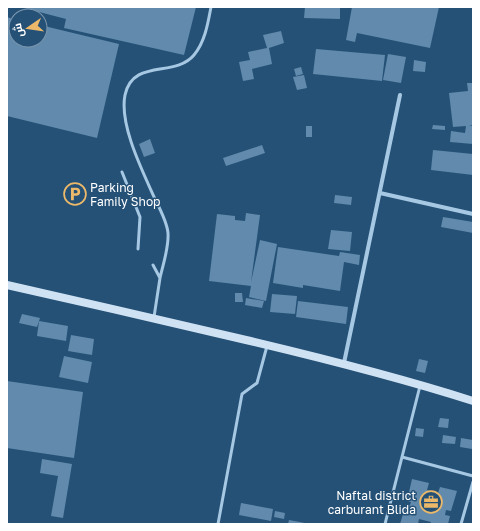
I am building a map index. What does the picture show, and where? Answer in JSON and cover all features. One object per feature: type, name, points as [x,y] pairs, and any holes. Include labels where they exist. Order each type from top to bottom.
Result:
[{"type":"street","points":[[344,363],[400,95]]},
{"type":"street","points":[[380,193],[473,214]]},
{"type":"street","points":[[7,284],[344,363],[473,401]]},
{"type":"lane","points":[[154,318],[160,278],[166,253],[168,233],[159,206],[132,144],[126,121],[125,97],[128,84],[136,76],[149,71],[175,66],[193,56],[198,49],[206,31],[211,7]]},
{"type":"lane","points":[[122,172],[140,217],[138,249]]},
{"type":"lane","points":[[153,265],[160,278]]},
{"type":"lane","points":[[218,524],[242,394],[257,383],[267,345]]},
{"type":"lane","points":[[385,524],[421,385]]},
{"type":"lane","points":[[402,457],[473,476]]},
{"type":"lane","points":[[461,524],[473,482]]},
{"type":"building","points":[[20,7],[196,7],[184,55],[64,28],[66,19],[48,14],[48,8]]},
{"type":"building","points":[[305,7],[340,7],[340,19],[304,18]]},
{"type":"building","points":[[352,7],[439,7],[430,48],[357,33],[355,42],[346,40]]},
{"type":"building","points":[[7,17],[8,48],[48,48],[48,27],[119,44],[97,138],[7,116]]},
{"type":"building","points":[[281,31],[284,43],[269,48],[272,64],[252,69],[254,79],[243,81],[239,62],[250,60],[248,52],[267,48],[263,35]]},
{"type":"building","points":[[316,49],[385,55],[382,81],[313,74]]},
{"type":"building","points":[[388,54],[406,57],[401,83],[383,80]]},
{"type":"building","points":[[414,60],[426,62],[425,72],[413,71]]},
{"type":"building","points":[[301,67],[303,74],[296,76],[294,69]]},
{"type":"building","points":[[304,75],[307,88],[297,90],[293,77]]},
{"type":"building","points":[[467,83],[473,83],[473,125],[469,125],[473,126],[473,144],[450,142],[451,131],[465,133],[466,126],[453,127],[449,93],[468,91]]},
{"type":"building","points":[[433,125],[445,126],[445,130],[432,129]]},
{"type":"building","points":[[306,126],[312,126],[312,137],[306,137]]},
{"type":"building","points":[[150,139],[155,153],[144,157],[139,144]]},
{"type":"building","points":[[262,145],[265,153],[226,166],[223,158]]},
{"type":"building","points":[[433,150],[473,154],[473,175],[431,170]]},
{"type":"building","points":[[335,195],[352,197],[351,205],[334,203]]},
{"type":"building","points":[[246,213],[260,215],[251,282],[260,240],[277,244],[266,301],[249,297],[251,286],[209,281],[217,214],[235,216],[235,220],[245,221]]},
{"type":"building","points":[[443,217],[473,222],[473,233],[441,227]]},
{"type":"building","points":[[331,230],[352,232],[350,251],[328,249]]},
{"type":"building","points":[[278,247],[339,256],[340,252],[360,255],[359,265],[344,262],[340,291],[303,285],[303,288],[273,283]]},
{"type":"building","points":[[235,293],[242,293],[243,302],[235,302]]},
{"type":"building","points":[[272,294],[297,296],[295,314],[270,312]]},
{"type":"building","points":[[246,298],[264,301],[262,308],[245,305]]},
{"type":"building","points":[[298,301],[348,307],[346,324],[296,317]]},
{"type":"building","points":[[22,314],[40,318],[37,327],[19,323]]},
{"type":"building","points":[[39,321],[68,326],[66,341],[37,336]]},
{"type":"building","points":[[71,335],[94,339],[92,355],[68,351]]},
{"type":"building","points":[[64,356],[92,362],[88,383],[59,377]]},
{"type":"building","points":[[419,359],[428,361],[425,373],[416,371]]},
{"type":"building","points":[[7,381],[83,392],[74,458],[7,448]]},
{"type":"building","points":[[440,418],[449,419],[448,428],[438,427]]},
{"type":"building","points":[[416,428],[424,429],[423,437],[415,436]]},
{"type":"building","points":[[443,435],[456,437],[455,444],[442,443]]},
{"type":"building","points":[[461,438],[473,440],[472,449],[460,447]]},
{"type":"building","points":[[42,459],[72,464],[63,518],[51,516],[58,476],[40,473]]},
{"type":"building","name":"Naftal district carburant Blida","points":[[412,479],[429,483],[427,490],[438,493],[440,487],[457,491],[451,511],[446,510],[445,515],[450,516],[448,524],[430,524],[431,522],[419,519],[418,524],[400,524],[406,504],[410,505],[411,502],[407,501]]},
{"type":"building","points":[[241,503],[273,509],[271,521],[239,515]]},
{"type":"building","points":[[275,511],[285,513],[284,519],[274,517]]},
{"type":"building","points":[[289,520],[305,523],[305,524],[288,524]]},
{"type":"place","name":"Parking Family Shop","points":[[75,194]]},
{"type":"place","name":"Naftal district carburant Blida","points":[[431,502]]}]
